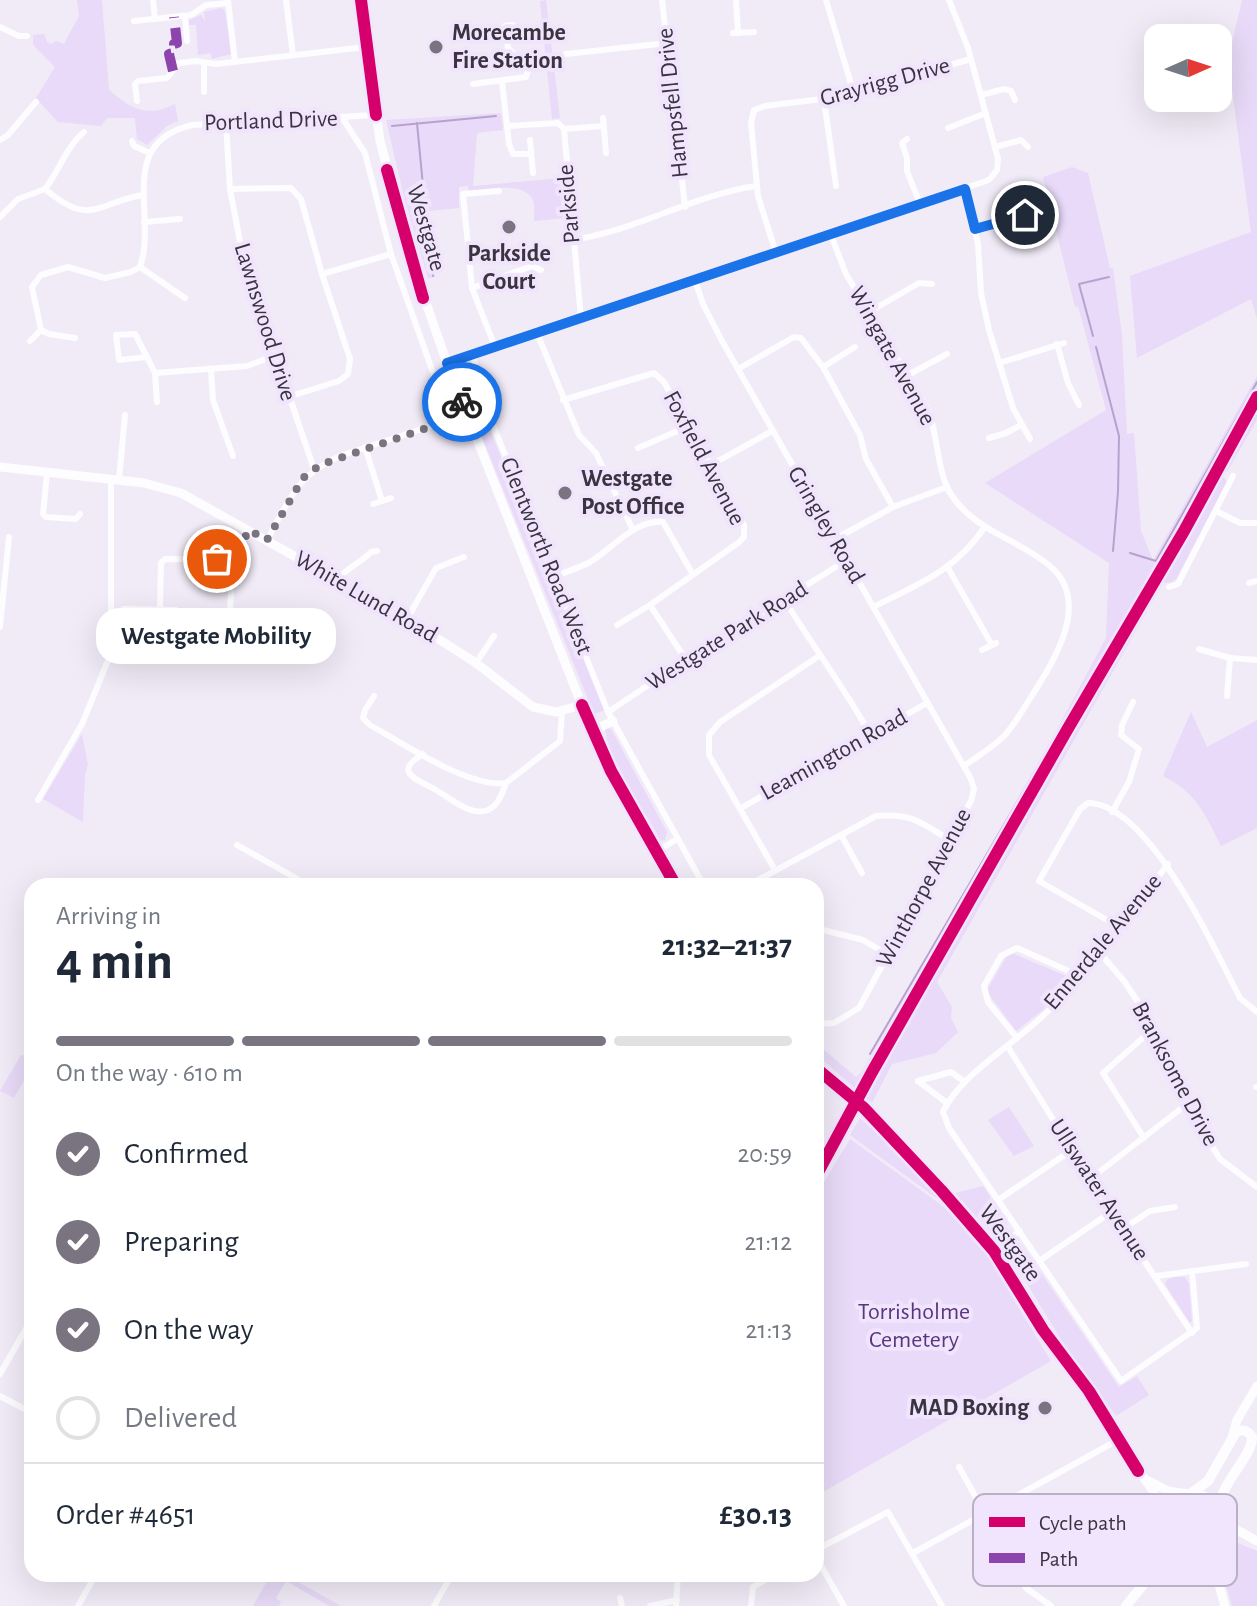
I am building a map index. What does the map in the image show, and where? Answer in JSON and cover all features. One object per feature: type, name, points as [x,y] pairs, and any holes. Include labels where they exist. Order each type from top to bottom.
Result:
[{"type":"main road","points":[[1190,1494],[1208,1481],[1238,1431],[1251,1432],[1252,1446],[1222,1494]]},
{"type":"main road","points":[[1232,1438],[1238,1450],[1252,1446]]},
{"type":"main road","points":[[1126,1606],[1141,1586]]},
{"type":"street","points":[[153,0],[155,19]]},
{"type":"street","points":[[286,0],[293,55]]},
{"type":"street","name":"Westgate","points":[[361,0],[376,115],[397,211],[427,308],[592,731],[671,878]]},
{"type":"street","name":"Hampsfell Drive","points":[[662,0],[685,207]]},
{"type":"street","points":[[736,0],[736,33],[754,32]]},
{"type":"street","points":[[826,0],[854,94]]},
{"type":"street","points":[[447,363],[989,180],[998,164],[995,147],[971,59],[949,0]]},
{"type":"street","points":[[134,21],[191,15],[206,5],[228,2],[235,62]]},
{"type":"street","points":[[185,16],[187,41]]},
{"type":"street","points":[[473,84],[529,76],[526,64],[508,48],[506,26]]},
{"type":"street","points":[[0,27],[19,36],[27,36]]},
{"type":"street","points":[[566,54],[667,43]]},
{"type":"street","points":[[137,101],[135,84],[138,81],[167,78],[179,63],[235,62],[366,47]]},
{"type":"street","name":"Grayrigg Drive","points":[[776,253],[756,186],[751,123],[754,110],[854,94],[971,59]]},
{"type":"street","points":[[204,64],[204,92]]},
{"type":"street","points":[[502,81],[513,154],[531,154]]},
{"type":"street","points":[[981,95],[1004,89],[1011,91],[1015,100]]},
{"type":"street","points":[[824,100],[836,186]]},
{"type":"street","points":[[0,140],[36,102]]},
{"type":"street","points":[[19,106],[25,113]]},
{"type":"street","points":[[953,129],[986,113]]},
{"type":"street","name":"Portland Drive","points":[[150,153],[165,134],[182,127],[376,115]]},
{"type":"street","points":[[343,119],[365,153],[391,254],[437,384],[436,424]]},
{"type":"street","name":"Parkside","points":[[581,318],[564,129],[603,122],[606,153]]},
{"type":"street","points":[[507,126],[558,123],[564,129]]},
{"type":"street","name":"Lawnswood Drive","points":[[226,124],[230,189],[244,263],[314,469]]},
{"type":"street","points":[[0,217],[18,199],[45,189],[81,135],[71,131]]},
{"type":"street","points":[[530,140],[533,173]]},
{"type":"street","points":[[995,147],[1021,140],[1028,147]]},
{"type":"street","points":[[901,142],[907,158],[908,174],[920,204]]},
{"type":"street","points":[[41,330],[32,287],[41,275],[68,267],[105,278],[140,267],[146,249],[142,195],[150,153],[133,145]]},
{"type":"street","points":[[572,240],[595,236],[756,186]]},
{"type":"street","points":[[230,189],[291,188],[301,199],[350,359],[348,374],[339,381],[288,397]]},
{"type":"street","points":[[45,189],[69,207],[82,211],[96,211],[126,198],[142,195]]},
{"type":"street","points":[[965,189],[975,229],[982,303],[999,363],[1021,425],[1030,439]]},
{"type":"street","points":[[495,347],[472,288],[463,194],[499,191]]},
{"type":"street","points":[[975,229],[1035,211]]},
{"type":"street","points":[[1024,214],[1027,222]]},
{"type":"street","points":[[144,222],[182,218]]},
{"type":"street","name":"Wingate Avenue","points":[[831,235],[841,264],[932,420],[947,487],[957,502],[984,528],[1052,568],[1067,591],[1069,619],[1045,675],[1003,738],[964,766]]},
{"type":"street","points":[[322,274],[391,254]]},
{"type":"street","points":[[472,288],[532,266],[541,270]]},
{"type":"street","points":[[140,267],[188,299]]},
{"type":"street","name":"Gringley Road","points":[[695,280],[709,316],[772,431],[964,766]]},
{"type":"street","points":[[869,312],[919,283],[932,284]]},
{"type":"street","points":[[20,284],[32,287]]},
{"type":"street","points":[[970,306],[982,303]]},
{"type":"street","points":[[41,330],[75,338]]},
{"type":"street","points":[[30,338],[41,330]]},
{"type":"street","points":[[537,333],[579,435],[596,453],[633,530]]},
{"type":"street","points":[[147,357],[119,360],[116,335],[135,334],[147,357],[155,373],[157,402]]},
{"type":"street","points":[[63,347],[65,336]]},
{"type":"street","points":[[738,369],[794,337],[801,338],[823,367],[860,435],[866,459],[893,507]]},
{"type":"street","points":[[999,363],[1061,344],[1073,395],[1079,405]]},
{"type":"street","points":[[823,367],[855,347]]},
{"type":"street","name":"Glentworth Road West","points":[[473,354],[484,403],[610,716],[699,878]]},
{"type":"street","points":[[908,375],[947,354]]},
{"type":"street","points":[[155,373],[247,366],[274,356]]},
{"type":"street","points":[[211,370],[213,400],[233,456]]},
{"type":"street","name":"Foxfield Avenue","points":[[563,400],[654,373],[664,382],[744,525],[744,537],[617,625]]},
{"type":"street","points":[[1073,395],[1082,390]]},
{"type":"street","points":[[38,800],[82,724],[111,653],[115,479],[125,413]]},
{"type":"street","points":[[267,540],[298,485],[314,469],[365,447],[467,414]]},
{"type":"street","points":[[1000,445],[993,437],[1021,425]]},
{"type":"street","points":[[638,448],[689,426]]},
{"type":"street","points":[[711,465],[772,431]]},
{"type":"street","points":[[365,447],[382,501]]},
{"type":"street","name":"White Lund Road","points":[[0,467],[115,479],[181,493],[407,619],[476,663],[533,707],[545,712],[562,711]]},
{"type":"street","points":[[47,473],[43,514],[46,517],[76,519],[80,514]]},
{"type":"street","points":[[1169,587],[1178,584],[1233,476]]},
{"type":"street","points":[[835,539],[893,507],[947,487]]},
{"type":"street","points":[[373,504],[391,498]]},
{"type":"street","points":[[1216,511],[1240,523],[1257,523]]},
{"type":"street","points":[[553,577],[591,561],[633,530],[653,521],[663,522],[692,573]]},
{"type":"street","points":[[873,607],[948,568],[966,552],[984,528]]},
{"type":"street","points":[[227,657],[233,560],[249,530]]},
{"type":"street","points":[[0,627],[9,537]]},
{"type":"street","points":[[338,580],[373,550]]},
{"type":"street","points":[[407,619],[436,568],[464,557]]},
{"type":"street","points":[[160,609],[161,563],[165,559],[233,560]]},
{"type":"street","name":"Westgate Park Road","points":[[592,731],[686,660],[847,560]]},
{"type":"street","points":[[948,568],[994,644],[982,650]]},
{"type":"street","points":[[784,599],[819,656],[847,693],[870,734]]},
{"type":"street","points":[[650,605],[686,660]]},
{"type":"street","points":[[124,609],[176,610]]},
{"type":"street","points":[[476,663],[494,636]]},
{"type":"street","points":[[1199,649],[1230,658],[1257,660]]},
{"type":"street","points":[[775,870],[709,755],[709,735],[720,722],[819,656]]},
{"type":"street","points":[[1227,696],[1230,658]]},
{"type":"street","points":[[374,696],[363,718],[370,725],[469,779],[496,785],[506,783],[560,741],[562,711],[582,705]]},
{"type":"street","points":[[1112,812],[1129,782],[1139,749],[1121,735],[1122,725],[1133,702]]},
{"type":"street","name":"Leamington Road","points":[[741,808],[927,703]]},
{"type":"street","points":[[423,754],[413,760],[409,767],[410,776],[415,782],[434,788],[452,801],[475,811],[487,810],[498,802],[506,783]]},
{"type":"street","name":"Winthorpe Avenue","points":[[824,1024],[834,1023],[859,1008],[888,955],[971,801],[974,789],[964,766]]},
{"type":"street","points":[[1119,927],[1039,881],[1083,805],[1093,803],[1137,829],[1168,864],[1240,998],[1257,1012]]},
{"type":"street","points":[[761,878],[876,816],[900,814],[910,817],[950,840]]},
{"type":"street","points":[[841,835],[862,873]]},
{"type":"street","points":[[656,852],[677,839]]},
{"type":"street","points":[[237,845],[296,878]]},
{"type":"street","name":"Ennerdale Avenue","points":[[947,1103],[965,1082],[1047,1012],[1100,953],[1168,864]]},
{"type":"street","points":[[824,930],[863,940],[888,955]]},
{"type":"street","points":[[1017,1038],[984,995],[984,986],[1001,956],[1017,948],[1080,976]]},
{"type":"street","name":"Branksome Drive","points":[[1100,953],[1124,981],[1153,1029],[1179,1093],[1220,1159],[1257,1187]]},
{"type":"street","points":[[1144,1138],[1103,1073],[1153,1029]]},
{"type":"street","name":"Ullswater Avenue","points":[[1008,1047],[1111,1212],[1192,1333]]},
{"type":"street","points":[[965,1082],[951,1072],[918,1081],[947,1103],[943,1112],[945,1120],[1121,1381],[1192,1333],[1198,1323],[1192,1271]]},
{"type":"street","name":"Westgate","points":[[824,1075],[864,1108],[994,1251],[1043,1330],[1089,1391],[1155,1494]]},
{"type":"street","points":[[1090,1179],[1187,1104]]},
{"type":"street","points":[[998,1200],[1072,1150]]},
{"type":"street","points":[[1124,1228],[1150,1211],[1175,1207]]},
{"type":"street","points":[[1039,1261],[1111,1212]]},
{"type":"street","points":[[994,1251],[1020,1231]]},
{"type":"street","points":[[1156,1276],[1246,1264]]},
{"type":"street","points":[[0,1374],[24,1332]]},
{"type":"street","points":[[1232,1438],[1239,1416],[1257,1386]]},
{"type":"street","points":[[0,1396],[24,1409]]},
{"type":"street","points":[[1249,1401],[1245,1420],[1251,1432]]},
{"type":"street","points":[[1017,1494],[1118,1440]]},
{"type":"street","points":[[959,1467],[975,1494]]},
{"type":"street","name":"Westgate","points":[[1138,1471],[1164,1490],[1190,1494]]},
{"type":"street","points":[[824,1546],[888,1512],[942,1606]]},
{"type":"street","points":[[913,1553],[973,1518]]},
{"type":"street","points":[[824,1571],[844,1606]]},
{"type":"street","points":[[78,1606],[92,1582]]},
{"type":"street","points":[[434,1606],[448,1582]]},
{"type":"street","points":[[650,1606],[677,1603],[678,1582]]},
{"type":"street","points":[[751,1606],[753,1587],[761,1582]]},
{"type":"street","points":[[1025,1586],[1051,1606]]},
{"type":"street","points":[[1219,1586],[1225,1606]]},
{"type":"green space","points":[[77,0],[102,0],[109,90],[132,106],[148,111],[175,104],[178,121],[167,126],[147,145],[137,139],[135,118],[107,118],[101,126],[58,122],[36,98],[55,67],[33,45],[33,35],[44,34],[51,44],[56,41],[64,44],[79,16]]},
{"type":"green space","points":[[546,0],[560,118],[552,119],[540,1]]},
{"type":"green space","points":[[1242,0],[1257,0],[1257,319],[1251,299],[1137,358],[1130,276],[1251,232],[1232,90],[1232,43]]},
{"type":"green space","points":[[221,8],[225,11],[231,54],[212,59],[211,53],[198,55],[196,25],[189,25],[189,20],[201,15],[205,21],[204,12]]},
{"type":"green space","points":[[501,113],[503,130],[477,133],[473,186],[562,178],[565,218],[534,221],[533,200],[521,190],[469,191],[468,186],[459,187],[459,208],[429,211],[435,277],[428,278],[386,120]]},
{"type":"green space","points":[[1072,167],[1088,173],[1110,268],[1113,268],[1122,335],[1127,434],[1134,433],[1141,531],[1153,560],[1257,376],[1257,420],[1227,472],[1222,469],[1220,472],[1227,482],[1176,579],[1163,583],[937,982],[952,1007],[951,1018],[958,1032],[936,1053],[892,1064],[872,1103],[864,1097],[1064,740],[1060,738],[859,1092],[824,1061],[824,1050],[856,1077],[861,1073],[1106,638],[1109,563],[985,483],[1106,410],[1078,306],[1075,307],[1043,177]]},
{"type":"green space","points":[[466,363],[472,366],[478,401],[605,710],[594,714],[457,375],[460,366]]},
{"type":"green space","points":[[1191,712],[1207,747],[1257,720],[1257,828],[1221,846],[1205,814],[1192,797],[1163,776]]},
{"type":"green space","points":[[605,728],[611,729],[667,832],[665,840],[661,841],[619,768]]},
{"type":"green space","points":[[82,734],[88,765],[83,822],[43,799]]},
{"type":"green space","points":[[1008,954],[1071,978],[1044,1009],[1016,1031],[988,993]]},
{"type":"green space","points":[[21,1055],[24,1056],[24,1081],[14,1098],[0,1091]]},
{"type":"green space","points":[[1009,1107],[1034,1146],[1014,1156],[988,1120]]},
{"type":"green space","points":[[860,1118],[933,1187],[939,1200],[850,1135]]},
{"type":"green space","name":"Torrisholme Cemetery","points":[[850,1139],[944,1207],[988,1257],[1051,1361],[824,1491],[824,1182]]},
{"type":"green space","points":[[983,1186],[1007,1223],[1007,1231],[1001,1236],[993,1235],[955,1193]]},
{"type":"green space","points":[[1016,1244],[1022,1245],[1119,1387],[1137,1376],[1149,1395],[1116,1416],[1062,1341],[1008,1253]]},
{"type":"green space","points":[[1175,1277],[1185,1277],[1189,1284],[1190,1323],[1165,1284]]},
{"type":"green space","points":[[1237,1543],[1257,1551],[1257,1606],[1232,1606],[1226,1586],[1237,1586]]},
{"type":"green space","points":[[266,1582],[285,1582],[276,1598],[281,1602],[279,1606],[253,1606]]},
{"type":"green space","points":[[288,1582],[298,1582],[341,1606],[329,1606]]},
{"type":"waterway","points":[[392,126],[496,116]]},
{"type":"waterway","points":[[417,123],[423,186]]},
{"type":"waterway","points":[[424,193],[433,276]]},
{"type":"waterway","points":[[1093,336],[1079,284],[1109,277]]},
{"type":"waterway","points":[[1096,347],[1119,436],[1113,551]]},
{"type":"waterway","points":[[1130,553],[1156,561],[1257,382]]},
{"type":"waterway","points":[[1225,470],[1257,413]]},
{"type":"waterway","points":[[873,1079],[1221,475]]},
{"type":"waterway","points":[[870,1054],[1074,705]]},
{"type":"waterway","points":[[824,1148],[834,1130]]},
{"type":"marked path","points":[[173,71],[169,54],[174,53],[174,44],[177,43],[174,17]]},
{"type":"cycle path","points":[[361,0],[376,115]]},
{"type":"cycle path","points":[[387,170],[423,298]]},
{"type":"cycle path","points":[[824,1161],[1067,730],[1184,531],[1257,397]]},
{"type":"cycle path","points":[[582,705],[611,771],[671,878]]},
{"type":"cycle path","points":[[824,1075],[864,1108],[994,1251],[1043,1330],[1089,1391],[1138,1471]]},
{"type":"way so far","points":[[217,559],[233,560],[249,530],[267,540],[303,478],[320,465],[467,414],[462,402]]},
{"type":"place","name":"Morecambe Fire Station","points":[[436,47]]},
{"type":"place","name":"Parkside Court","points":[[509,227]]},
{"type":"place","name":"Westgate Post Office","points":[[565,493]]},
{"type":"place","name":"Westgate Mobility","points":[[217,559]]},
{"type":"place","name":"MAD Boxing","points":[[1045,1408]]},
{"type":"route","points":[[462,402],[447,363],[965,189],[975,229],[1025,215]]}]
